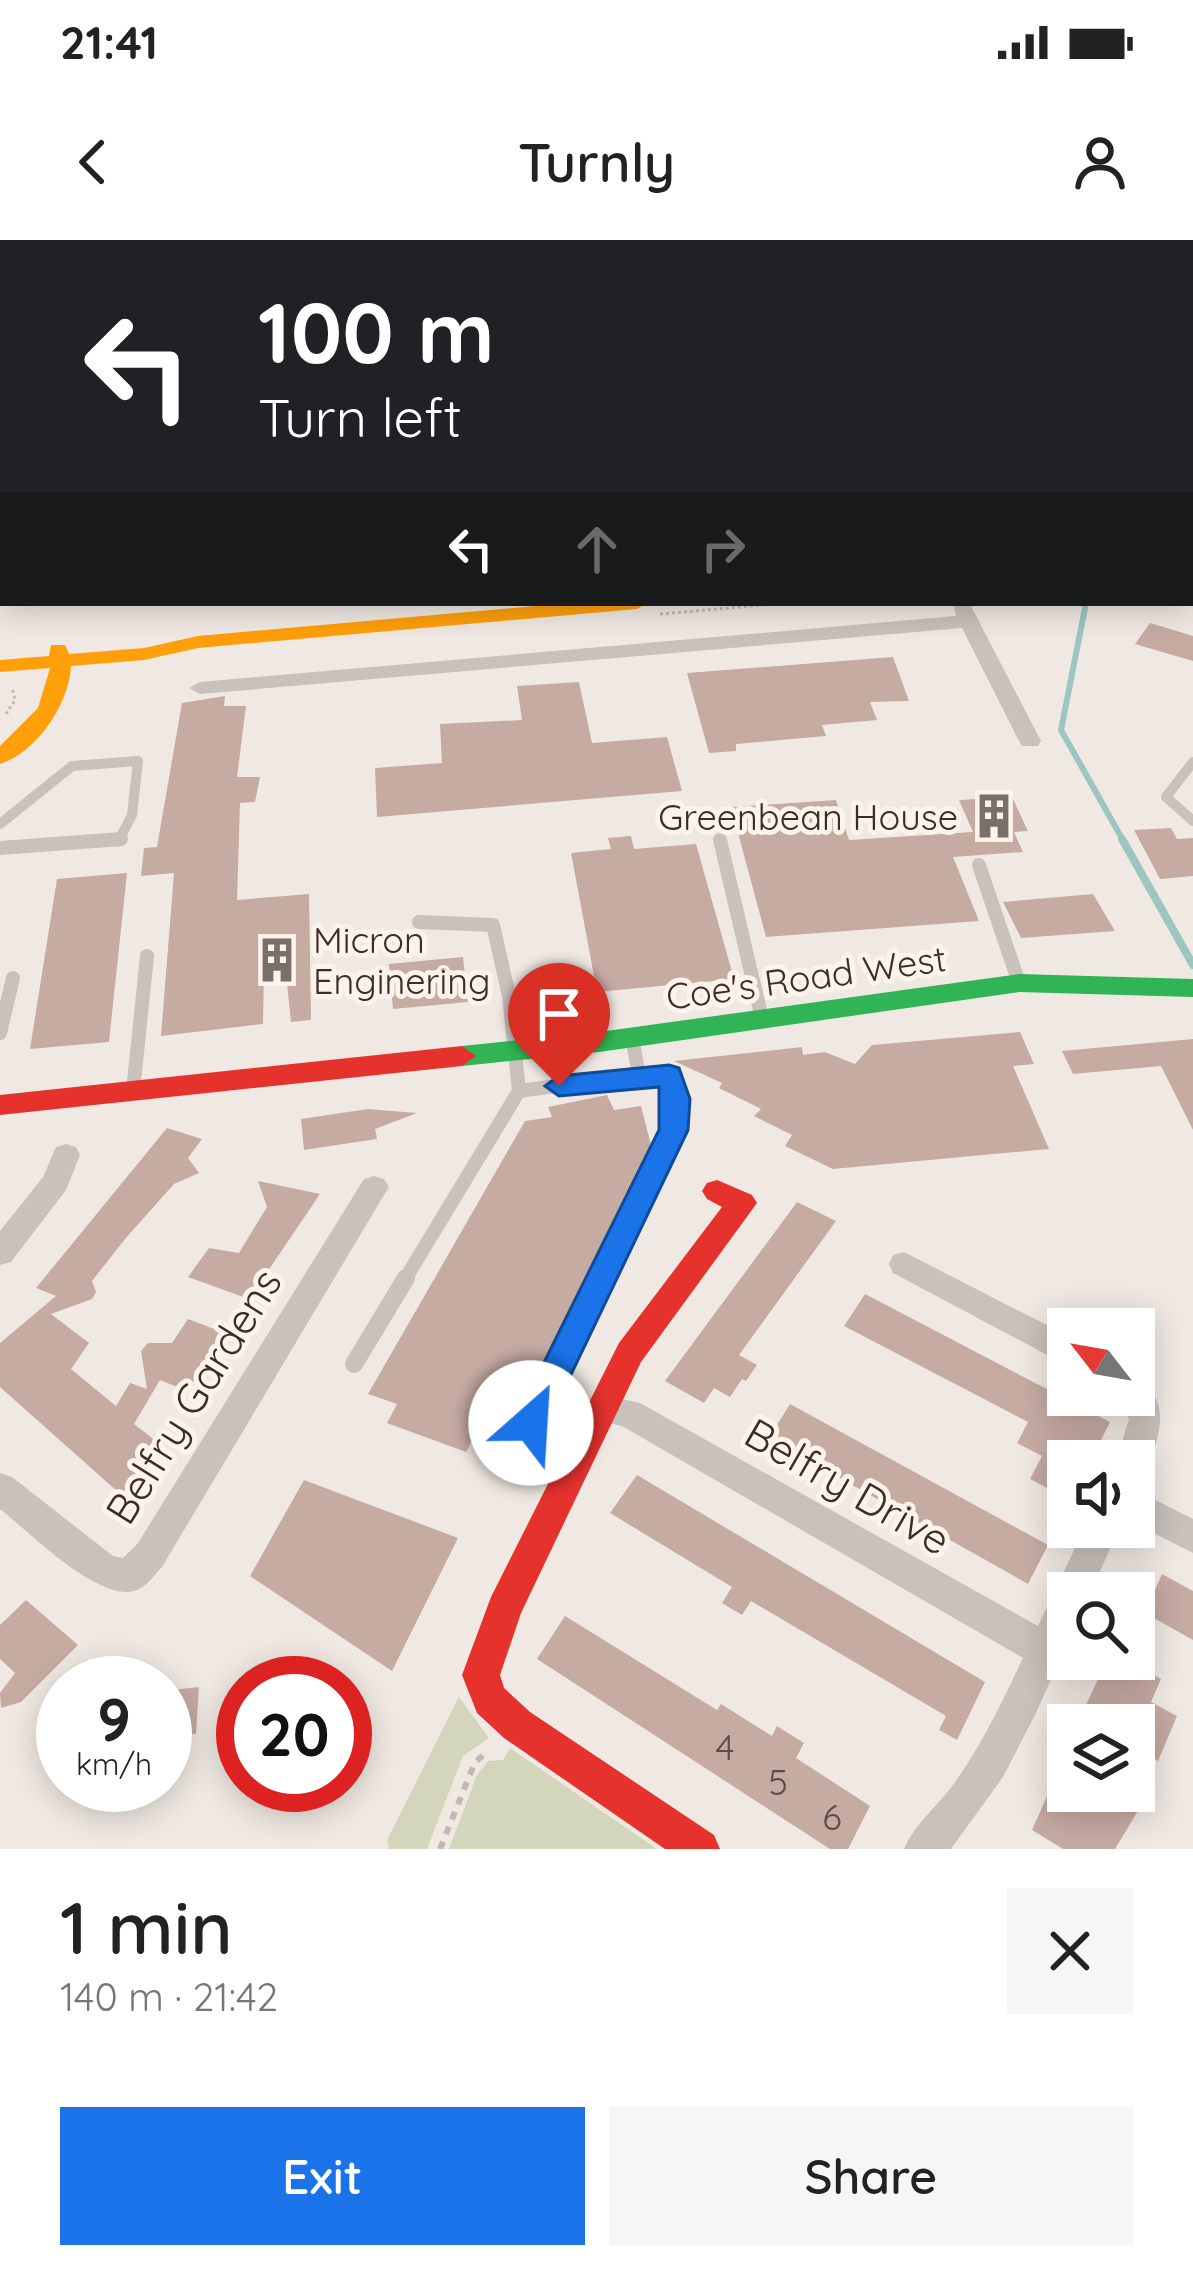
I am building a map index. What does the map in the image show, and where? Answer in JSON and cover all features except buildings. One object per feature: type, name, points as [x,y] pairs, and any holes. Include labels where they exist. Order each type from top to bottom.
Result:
[{"type":"street","points":[[0,656],[52,662],[147,640],[198,642],[603,606]]},
{"type":"street","points":[[200,688],[964,612],[1030,741]]},
{"type":"street","points":[[0,666],[144,654],[198,642]]},
{"type":"street","points":[[0,737],[27,707],[52,662]]},
{"type":"street","points":[[0,758],[26,734],[52,662]]},
{"type":"street","name":"Coe's Road West","points":[[0,1106],[632,1038],[1019,983],[1193,988]]},
{"type":"street","points":[[0,1253],[56,1182],[66,1155]]},
{"type":"street","name":"Belfry Gardens","points":[[0,1488],[105,1571],[128,1576],[151,1555],[374,1186]]},
{"type":"street","points":[[700,1849],[517,1724],[490,1700],[481,1675],[504,1609],[630,1353],[742,1203],[717,1191]]},
{"type":"street","points":[[904,1264],[1047,1341]]},
{"type":"street","name":"Belfry Drive","points":[[603,1409],[628,1413],[1045,1650]]},
{"type":"street","points":[[1155,1516],[1193,1537]]},
{"type":"street","points":[[924,1849],[963,1809],[985,1775],[1047,1646]]},
{"type":"lane","points":[[0,824],[72,766],[138,761],[134,806],[126,835],[118,842],[0,848]]},
{"type":"lane","points":[[1193,762],[1166,797],[1193,821]]},
{"type":"lane","points":[[720,840],[761,1019]]},
{"type":"lane","points":[[979,865],[1019,983]]},
{"type":"lane","points":[[354,1364],[519,1091],[509,996],[493,925],[419,922]]},
{"type":"lane","points":[[133,1091],[147,956]]},
{"type":"lane","points":[[0,1033],[14,978]]},
{"type":"lane","points":[[632,1038],[641,1067],[638,1075]]},
{"type":"lane","points":[[511,1465],[673,1130],[676,1099],[669,1076],[638,1075],[519,1091]]},
{"type":"path","points":[[0,679],[12,687],[15,700],[1,723]]},
{"type":"path","points":[[440,1849],[476,1762],[517,1724]]},
{"type":"green space","points":[[459,1697],[489,1738],[463,1756],[427,1849],[389,1849],[387,1840]]},
{"type":"green space","points":[[510,1748],[657,1849],[449,1849],[476,1777],[488,1761],[503,1760]]},
{"type":"waterway","points":[[1085,606],[1061,730],[1124,842]]},
{"type":"waterway","points":[[1122,839],[1193,965]]},
{"type":"traffic: fast","points":[[462,1056],[599,1042],[1019,983],[1193,988]]},
{"type":"traffic: slow","points":[[0,666],[144,654],[198,642],[603,606]]},
{"type":"traffic: slow","points":[[0,757],[37,723],[55,697],[61,667],[58,649]]},
{"type":"traffic: jam","points":[[0,1105],[462,1056]]},
{"type":"traffic: jam","points":[[700,1849],[517,1725],[490,1700],[481,1675],[504,1609],[630,1353],[742,1203],[717,1191]]},
{"type":"place","name":"Greenbean House","points":[[994,816]]},
{"type":"place","name":"Micron Enginering","points":[[277,960]]},
{"type":"route","points":[[531,1423],[673,1130],[676,1099],[669,1076],[638,1075],[559,1086]]}]
